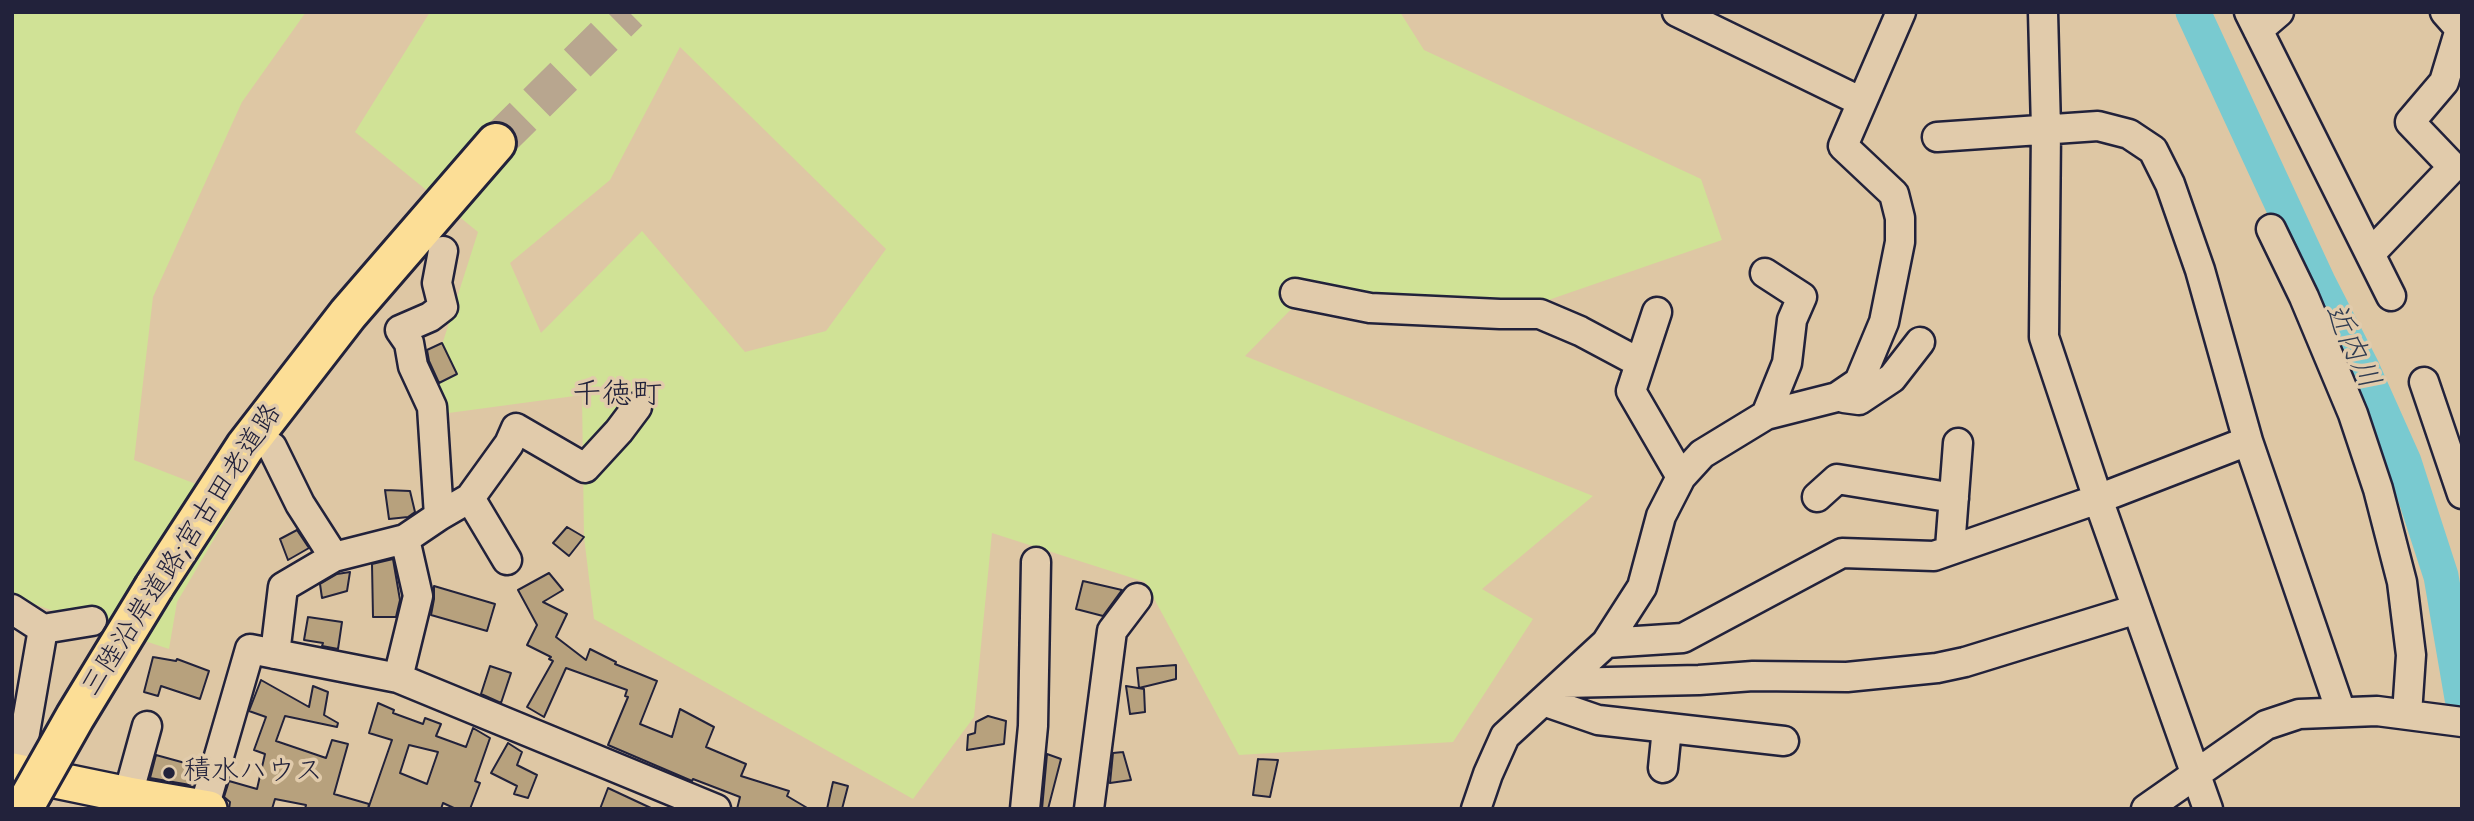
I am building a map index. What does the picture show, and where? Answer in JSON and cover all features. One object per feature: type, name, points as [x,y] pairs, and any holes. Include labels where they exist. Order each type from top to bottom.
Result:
[{"type":"highway","name":"三陸沿岸道路;宮古田老道路","points":[[18,784],[75,717],[245,447],[348,314],[496,143]]},
{"type":"main road","points":[[18,784],[128,795],[207,808]]},
{"type":"street","points":[[1677,12],[1862,102]]},
{"type":"street","points":[[2043,12],[2046,129],[2044,337],[2098,499],[2208,809]]},
{"type":"street","points":[[2370,254],[2453,167],[2410,122],[2444,82],[2460,29],[2445,12]]},
{"type":"street","points":[[1476,809],[1505,736],[1606,643],[1642,587],[1661,516],[1681,477],[1702,454],[1766,415],[1838,397],[1859,382],[1884,322],[1900,242],[1900,218],[1894,194],[1843,146],[1896,14]]},
{"type":"street","points":[[2262,18],[2391,296]]},
{"type":"street","points":[[1937,137],[2098,126],[2129,134],[2153,150],[2170,184],[2200,270],[2248,441],[2341,712]]},
{"type":"street","points":[[2271,229],[2304,297],[2353,414],[2378,489],[2404,594],[2411,655],[2413,716]]},
{"type":"street","points":[[439,516],[432,407],[413,366],[410,343],[400,330],[430,317],[443,307],[437,283],[443,251]]},
{"type":"street","points":[[1765,273],[1801,298],[1792,320],[1787,363],[1766,415]]},
{"type":"street","points":[[1296,293],[1370,308],[1540,314],[1580,331],[1640,363]]},
{"type":"street","points":[[1657,312],[1631,391],[1681,477]]},
{"type":"street","points":[[1838,397],[1859,400],[1870,393],[1892,378],[1920,342]]},
{"type":"street","points":[[2424,382],[2460,478]]},
{"type":"street","points":[[275,654],[283,587],[334,558],[405,539],[470,498],[509,444],[516,428],[586,468],[637,407]]},
{"type":"street","points":[[1606,643],[1683,638],[1842,553],[1934,556],[2098,499],[2248,441]]},
{"type":"street","points":[[1951,548],[1958,443]]},
{"type":"street","points":[[272,447],[300,505],[334,558]]},
{"type":"street","points":[[1817,497],[1837,479],[1954,498]]},
{"type":"street","points":[[470,498],[507,560]]},
{"type":"street","points":[[398,678],[418,596],[405,539]]},
{"type":"street","points":[[1025,809],[1033,726],[1036,562]]},
{"type":"street","points":[[1089,809],[1112,631],[1137,598]]},
{"type":"street","points":[[1553,692],[1753,676],[1847,677],[1937,668],[1965,662],[2137,608]]},
{"type":"street","points":[[12,609],[43,629],[92,621]]},
{"type":"street","points":[[18,784],[43,629]]},
{"type":"street","points":[[207,808],[250,649],[398,678],[716,809]]},
{"type":"street","points":[[1553,692],[1598,720],[1784,741]]},
{"type":"street","points":[[2146,809],[2266,725],[2299,714],[2377,711],[2462,722]]},
{"type":"street","points":[[128,795],[147,726]]},
{"type":"street","points":[[1663,768],[1667,728]]},
{"type":"green space","points":[[12,12],[306,12],[242,102],[153,297],[134,460],[237,500],[177,602],[169,649],[12,597]]},
{"type":"green space","points":[[430,12],[1400,12],[1424,50],[1701,179],[1722,240],[1479,324],[1315,285],[1245,356],[1593,496],[1482,589],[1533,619],[1453,742],[1239,755],[1145,582],[992,533],[974,717],[913,799],[594,619],[584,537],[582,395],[419,417],[478,232],[355,132]],"holes":[[[680,47],[886,249],[826,331],[745,352],[642,231],[541,333],[510,263],[610,180]]]},
{"type":"building","points":[[442,343],[457,374],[439,383],[427,350]]},
{"type":"building","points":[[385,490],[410,491],[415,512],[408,517],[389,519]]},
{"type":"building","points":[[567,527],[584,537],[569,556],[553,543]]},
{"type":"building","points":[[297,530],[309,548],[288,560],[280,539]]},
{"type":"building","points":[[393,559],[400,600],[396,617],[373,617],[372,564]]},
{"type":"building","points":[[350,572],[347,591],[322,598],[320,584],[337,574]]},
{"type":"building","points":[[549,573],[563,590],[543,602],[567,614],[556,637],[586,660],[590,649],[616,662],[615,664],[657,681],[640,724],[672,737],[680,709],[714,727],[706,747],[746,764],[741,776],[789,791],[787,796],[809,809],[737,809],[740,797],[693,779],[692,781],[608,745],[628,697],[625,696],[627,690],[566,668],[544,717],[527,707],[553,661],[549,659],[551,657],[527,645],[537,625],[518,590]]},
{"type":"building","points":[[1083,581],[1122,590],[1103,616],[1076,609]]},
{"type":"building","points":[[434,586],[495,604],[487,631],[431,615]]},
{"type":"building","points":[[308,617],[342,622],[338,649],[304,640]]},
{"type":"building","points":[[153,657],[177,659],[209,671],[200,699],[161,686],[158,696],[144,692]]},
{"type":"building","points":[[1176,665],[1176,679],[1139,688],[1137,668]]},
{"type":"building","points":[[490,666],[511,673],[501,703],[481,694]]},
{"type":"building","points":[[261,680],[309,707],[313,686],[328,692],[324,715],[338,723],[337,727],[285,716],[276,741],[326,758],[332,740],[348,744],[334,794],[369,804],[368,809],[305,809],[306,805],[275,799],[272,809],[229,809],[230,802],[224,797],[229,781],[257,789],[265,754],[254,750],[266,717],[249,711]]},
{"type":"building","points":[[1126,686],[1144,689],[1145,712],[1130,714]]},
{"type":"building","points":[[378,703],[394,710],[393,713],[423,724],[425,718],[441,724],[436,736],[466,747],[473,728],[490,738],[475,781],[480,783],[470,809],[456,809],[443,803],[441,809],[368,809],[392,740],[369,733]],"holes":[[[409,745],[438,752],[427,784],[400,773]]]},
{"type":"building","points":[[988,716],[1006,721],[1004,744],[967,750],[968,735],[975,733],[976,722]]},
{"type":"building","points":[[508,743],[522,752],[517,765],[537,775],[528,798],[514,794],[517,786],[491,773]]},
{"type":"building","points":[[1123,752],[1131,780],[1110,783],[1113,753]]},
{"type":"building","points":[[1047,754],[1061,759],[1048,809],[1042,809]]},
{"type":"building","name":"積水ハウス","points":[[156,755],[196,766],[190,785],[150,778]]},
{"type":"building","points":[[1258,759],[1278,760],[1270,797],[1253,795]]},
{"type":"building","points":[[833,782],[848,786],[842,809],[827,809]]},
{"type":"building","points":[[608,788],[653,809],[600,809]]},
{"type":"waterway","name":"近内川","points":[[2193,12],[2404,462],[2441,576],[2462,698]]},
{"type":"tunnel","points":[[496,143],[629,12]]},
{"type":"railway","points":[[12,802],[44,809]]},
{"type":"place","name":"積水ハウス","points":[[169,773]]},
{"type":"district","name":"千徳町","points":[[617,397]]}]
